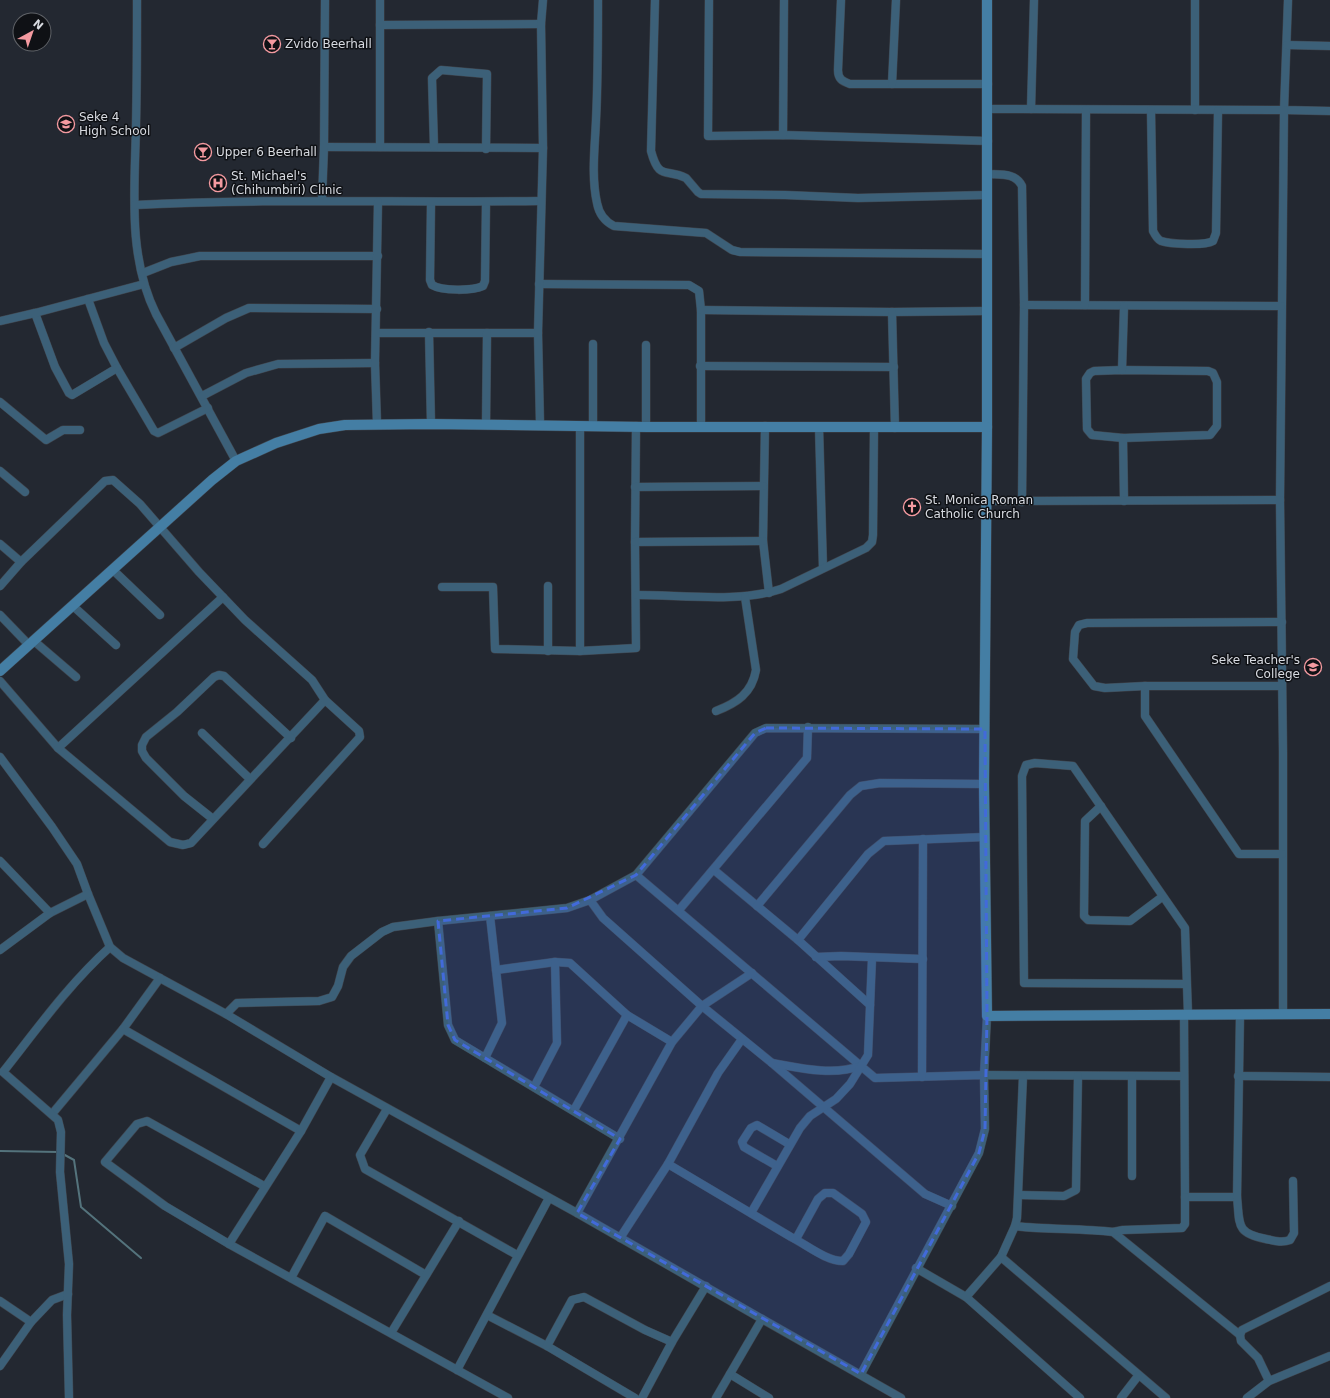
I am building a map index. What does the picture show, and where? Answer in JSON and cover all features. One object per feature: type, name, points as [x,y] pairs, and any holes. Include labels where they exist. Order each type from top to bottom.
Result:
[{"type":"street","points":[[137,0],[135,205],[136,240],[144,284],[147,297],[236,461]]},
{"type":"street","points":[[322,200],[324,146],[324,0]]},
{"type":"street","points":[[380,0],[380,147]]},
{"type":"street","points":[[540,424],[538,333],[543,148],[541,24],[543,0]]},
{"type":"street","points":[[598,0],[598,76],[595,167],[597,203],[606,222],[614,226],[706,233],[732,250],[740,252],[987,254]]},
{"type":"street","points":[[655,0],[651,151],[653,160],[660,171],[665,174],[686,178],[701,194],[858,198],[987,195]]},
{"type":"street","points":[[709,0],[708,136],[783,135],[988,141]]},
{"type":"street","points":[[783,135],[784,0]]},
{"type":"street","points":[[841,0],[838,70],[840,80],[850,84],[988,84]]},
{"type":"street","points":[[892,84],[896,0]]},
{"type":"street","points":[[861,1374],[916,1268],[952,1206],[979,1153],[985,1129],[984,1076],[987,1016],[984,784],[987,501],[987,0]]},
{"type":"street","points":[[1030,109],[1034,0]]},
{"type":"street","points":[[1195,0],[1195,110]]},
{"type":"street","points":[[1283,1013],[1283,752],[1281,686],[1282,622],[1280,500],[1284,110],[1288,0]]},
{"type":"street","points":[[380,25],[541,24]]},
{"type":"street","points":[[1287,45],[1330,46]]},
{"type":"street","points":[[434,147],[432,78],[441,70],[487,74],[486,149]]},
{"type":"street","points":[[987,109],[1330,111]]},
{"type":"street","points":[[1086,110],[1086,305]]},
{"type":"street","points":[[1151,110],[1153,231],[1155,235],[1163,241],[1205,244],[1213,241],[1216,233],[1218,111]]},
{"type":"street","points":[[324,146],[486,149],[543,148]]},
{"type":"street","points":[[987,174],[1012,176],[1020,182],[1022,186],[1024,305],[1022,502]]},
{"type":"street","points":[[135,205],[322,200],[378,202],[541,201]]},
{"type":"street","points":[[377,424],[375,363],[378,202]]},
{"type":"street","points":[[431,202],[430,280],[432,285],[436,288],[451,289],[478,288],[483,286],[485,281],[486,202]]},
{"type":"street","points":[[143,273],[171,262],[200,256],[378,256]]},
{"type":"street","points":[[0,320],[35,313],[144,284]]},
{"type":"street","points":[[539,284],[689,285],[699,291],[701,310],[701,426]]},
{"type":"street","points":[[88,299],[104,343],[136,403],[156,432],[208,408]]},
{"type":"street","points":[[1024,305],[1281,306]]},
{"type":"street","points":[[1122,370],[1124,306]]},
{"type":"street","points":[[174,348],[226,318],[249,308],[377,309]]},
{"type":"street","points":[[701,310],[892,312],[987,311]]},
{"type":"street","points":[[892,312],[895,428]]},
{"type":"street","points":[[35,313],[55,367],[69,393],[72,395],[117,368]]},
{"type":"street","points":[[429,332],[431,424]]},
{"type":"street","points":[[376,333],[538,333]]},
{"type":"street","points":[[486,425],[487,333]]},
{"type":"street","points":[[593,344],[593,426]]},
{"type":"street","points":[[442,587],[493,587],[495,649],[580,651],[636,648],[637,595],[635,487],[641,427],[646,345]]},
{"type":"street","points":[[202,396],[246,373],[278,364],[375,363]]},
{"type":"street","points":[[700,366],[894,367]]},
{"type":"street","points":[[1122,370],[1208,371],[1213,373],[1217,382],[1217,426],[1210,435],[1123,438],[1095,436],[1087,429],[1086,379],[1090,373],[1094,371],[1122,370]]},
{"type":"street","points":[[0,402],[46,440],[63,430],[80,430]]},
{"type":"street","points":[[0,671],[160,526],[236,461],[276,443],[319,429],[345,425],[377,424],[399,426],[431,424],[540,424],[641,427],[987,427]]},
{"type":"street","points":[[580,426],[580,651]]},
{"type":"street","points":[[765,426],[763,541],[769,593]]},
{"type":"street","points":[[819,427],[824,568]]},
{"type":"street","points":[[637,595],[745,597],[769,593],[866,548],[872,542],[874,427]]},
{"type":"street","points":[[1123,438],[1124,501]]},
{"type":"street","points":[[0,471],[25,492]]},
{"type":"street","points":[[0,586],[21,562],[104,481],[110,479],[117,482],[160,526],[245,620],[312,680],[325,700],[359,731],[360,737],[263,844]]},
{"type":"street","points":[[635,487],[763,486]]},
{"type":"street","points":[[987,501],[1280,500]]},
{"type":"street","points":[[635,542],[763,541]]},
{"type":"street","points":[[0,544],[21,562]]},
{"type":"street","points":[[112,569],[160,615]]},
{"type":"street","points":[[548,586],[548,651]]},
{"type":"street","points":[[58,748],[223,597]]},
{"type":"street","points":[[716,711],[742,698],[754,681],[756,670],[745,597]]},
{"type":"street","points":[[73,606],[116,645]]},
{"type":"street","points":[[0,615],[32,643],[76,677]]},
{"type":"street","points":[[1281,686],[1145,686],[1105,688],[1094,686],[1073,659],[1075,632],[1079,625],[1087,623],[1282,622]]},
{"type":"street","points":[[213,820],[184,796],[146,758],[142,751],[142,745],[146,737],[177,712],[214,677],[219,675],[224,676],[291,738]]},
{"type":"street","points":[[0,681],[58,748],[170,842],[183,845],[191,843],[325,700]]},
{"type":"street","points":[[1145,686],[1145,716],[1239,854],[1282,854]]},
{"type":"street","points":[[679,910],[807,758],[808,727]]},
{"type":"street","points":[[226,1014],[238,1004],[319,1001],[332,997],[338,986],[343,968],[351,956],[382,932],[393,927],[568,908],[590,900],[636,875],[755,733],[766,728],[985,729]]},
{"type":"street","points":[[202,733],[250,779]]},
{"type":"street","points":[[0,757],[78,864],[88,894],[110,947],[123,958],[226,1014],[331,1077],[577,1213],[861,1374],[898,1397]]},
{"type":"street","points":[[1015,1226],[1090,1229],[1113,1232],[1122,1230],[1182,1228],[1185,1224],[1184,1076],[1188,984],[1185,928],[1162,897],[1102,806],[1073,766],[1035,763],[1026,765],[1022,776],[1024,983],[1188,984]]},
{"type":"street","points":[[757,906],[850,795],[861,786],[880,783],[984,784]]},
{"type":"street","points":[[1102,806],[1085,821],[1084,916],[1088,920],[1130,920],[1162,897]]},
{"type":"street","points":[[798,940],[868,854],[884,841],[985,837]]},
{"type":"street","points":[[922,1076],[923,839]]},
{"type":"street","points":[[0,862],[50,913]]},
{"type":"street","points":[[714,870],[798,940],[870,1005]]},
{"type":"street","points":[[636,875],[875,1078],[922,1076],[1184,1076]]},
{"type":"street","points":[[0,950],[50,913],[88,894]]},
{"type":"street","points":[[590,900],[603,918],[702,1006],[772,1063],[925,1194],[952,1206]]},
{"type":"street","points":[[485,1058],[502,1023],[490,916]]},
{"type":"street","points":[[438,921],[448,1025],[455,1040],[574,1110],[620,1139]]},
{"type":"street","points":[[69,1398],[69,1264],[65,1233],[60,1158],[62,1148],[62,1132],[58,1120],[52,1114],[1,1071],[90,965],[110,947]]},
{"type":"street","points":[[816,957],[841,956],[923,959]]},
{"type":"street","points":[[751,1213],[790,1144],[810,1116],[836,1099],[850,1084],[868,1055],[872,958]]},
{"type":"street","points":[[496,970],[554,962],[570,963],[627,1015],[672,1042]]},
{"type":"street","points":[[534,1087],[557,1043],[554,962]]},
{"type":"street","points":[[577,1213],[620,1139],[672,1042],[702,1006],[752,973]]},
{"type":"street","points":[[52,1114],[123,1029],[160,978]]},
{"type":"street","points":[[987,1016],[1186,1014],[1240,1015],[1283,1013],[1330,1014]]},
{"type":"street","points":[[574,1110],[627,1015]]},
{"type":"street","points":[[1240,1015],[1237,1197],[1240,1226],[1244,1232],[1252,1237],[1284,1243],[1290,1240],[1294,1233],[1293,1180]]},
{"type":"street","points":[[123,1029],[301,1131]]},
{"type":"street","points":[[620,1238],[668,1164],[718,1073],[742,1038]]},
{"type":"street","points":[[772,1063],[808,1069],[847,1071],[860,1066]]},
{"type":"street","points":[[966,1297],[1001,1257],[1015,1226],[1019,1195],[1023,1076]]},
{"type":"street","points":[[1019,1195],[1064,1196],[1076,1190],[1078,1076]]},
{"type":"street","points":[[1238,1076],[1330,1077]]},
{"type":"street","points":[[229,1244],[264,1186],[301,1131],[331,1077]]},
{"type":"street","points":[[1132,1077],[1132,1176]]},
{"type":"street","points":[[388,1109],[360,1155],[365,1169],[517,1255]]},
{"type":"street","points":[[264,1186],[147,1121],[137,1124],[106,1162],[164,1206],[229,1244],[508,1398]]},
{"type":"street","points":[[777,1166],[744,1147],[742,1142],[751,1128],[757,1125],[790,1144]]},
{"type":"street","points":[[668,1164],[751,1213],[796,1239],[835,1261],[843,1261],[849,1254],[866,1222],[862,1214],[833,1193],[825,1193],[818,1199],[796,1239]]},
{"type":"street","points":[[1185,1197],[1237,1197]]},
{"type":"street","points":[[457,1370],[517,1255],[550,1198]]},
{"type":"street","points":[[291,1278],[324,1216],[426,1275]]},
{"type":"street","points":[[391,1333],[459,1221]]},
{"type":"street","points":[[1113,1232],[1240,1335],[1241,1341],[1258,1358],[1269,1381]]},
{"type":"street","points":[[1001,1257],[1138,1376],[1166,1398]]},
{"type":"street","points":[[916,1268],[966,1297],[1080,1398]]},
{"type":"street","points":[[642,1398],[672,1342],[706,1286]]},
{"type":"street","points":[[1240,1335],[1247,1327],[1330,1286]]},
{"type":"street","points":[[0,1366],[31,1322],[52,1300],[68,1294]]},
{"type":"street","points":[[547,1346],[572,1300],[579,1297],[584,1297],[645,1330],[672,1342]]},
{"type":"street","points":[[0,1301],[31,1322]]},
{"type":"street","points":[[487,1315],[547,1346],[635,1398]]},
{"type":"street","points":[[716,1398],[762,1319]]},
{"type":"street","points":[[1247,1398],[1269,1381],[1330,1356]]},
{"type":"street","points":[[730,1374],[769,1398]]},
{"type":"street","points":[[1121,1398],[1138,1376]]},
{"type":"highlighted area","points":[[766,728],[985,729],[987,1016],[985,1129],[979,1153],[861,1374],[577,1213],[620,1139],[455,1040],[448,1025],[438,921],[567,908],[636,875],[755,733]]},
{"type":"waterway","points":[[0,1151],[59,1152]]},
{"type":"waterway","points":[[63,1154],[74,1160],[81,1207],[141,1258]]},
{"type":"place","name":"Zvido Beerhall","points":[[272,44]]},
{"type":"place","name":"Seke 4 High School","points":[[66,124]]},
{"type":"place","name":"Upper 6 Beerhall","points":[[203,152]]},
{"type":"place","name":"St. Michael's (Chihumbiri) Clinic","points":[[218,183]]},
{"type":"place","name":"St. Monica Roman Catholic Church","points":[[912,507]]},
{"type":"place","name":"Seke Teacher's College","points":[[1313,667]]}]
